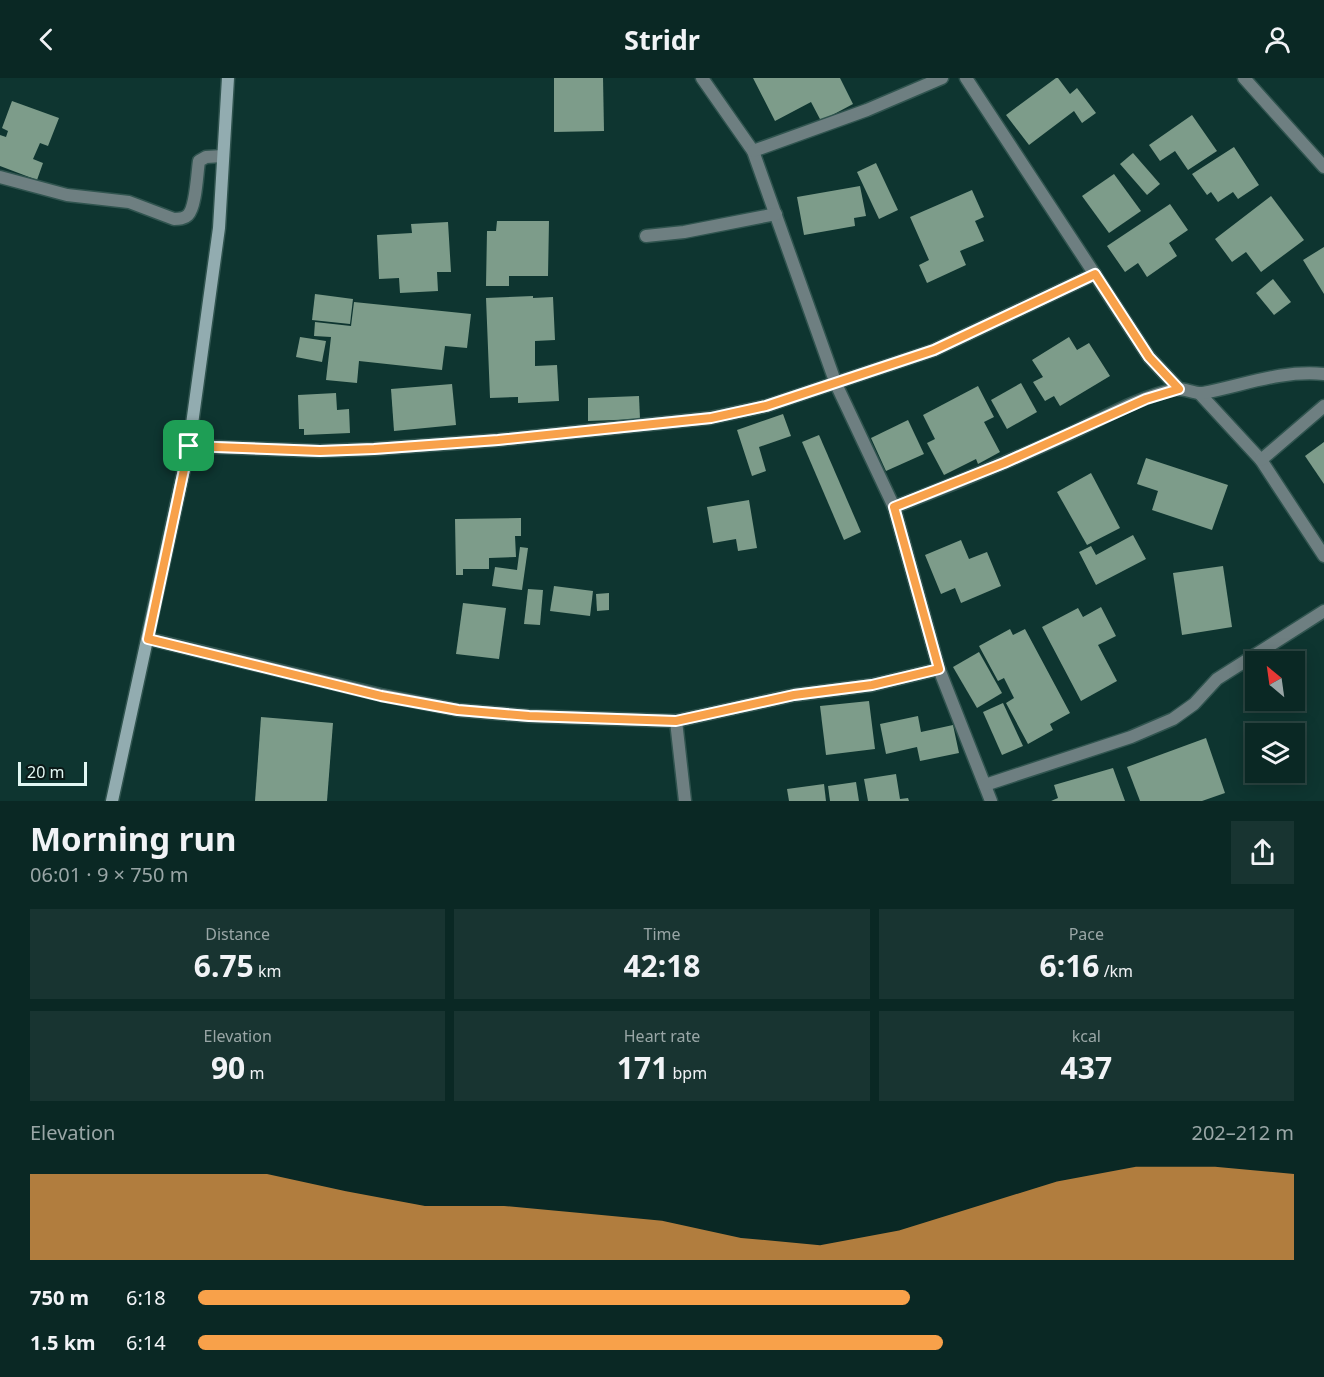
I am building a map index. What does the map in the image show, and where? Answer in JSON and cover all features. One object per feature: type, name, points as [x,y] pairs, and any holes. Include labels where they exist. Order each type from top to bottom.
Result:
[{"type":"main road","points":[[112,801],[189,446],[219,228],[228,78]]},
{"type":"street","points":[[702,78],[753,151],[836,384],[894,507],[939,669],[991,801]]},
{"type":"street","points":[[753,151],[867,110],[942,78]]},
{"type":"street","points":[[966,78],[1149,357],[1179,389]]},
{"type":"street","points":[[1244,78],[1324,168]]},
{"type":"street","points":[[0,177],[66,195],[129,202],[174,219],[182,219],[188,216],[192,207],[199,161],[206,157],[223,156]]},
{"type":"street","points":[[646,236],[684,232],[776,214]]},
{"type":"street","points":[[189,446],[320,451],[374,449],[498,440],[711,418],[766,406],[934,350],[1095,274]]},
{"type":"street","points":[[894,507],[963,480],[1146,399],[1179,389],[1200,394],[1267,376],[1324,374]]},
{"type":"street","points":[[1200,394],[1261,460],[1324,556]]},
{"type":"street","points":[[1261,460],[1324,406]]},
{"type":"street","points":[[985,785],[1131,737],[1173,719],[1194,704],[1217,679],[1324,611]]},
{"type":"street","points":[[148,639],[381,696],[458,710],[529,716],[676,721],[794,695],[872,685],[939,669]]},
{"type":"street","points":[[676,721],[685,801]]},
{"type":"building","points":[[554,78],[603,78],[604,131],[554,132]]},
{"type":"building","points":[[753,78],[840,78],[853,104],[821,121],[811,102],[775,121]]},
{"type":"building","points":[[1056,78],[1070,94],[1077,88],[1096,113],[1082,123],[1074,111],[1029,145],[1006,115]]},
{"type":"building","points":[[12,101],[59,118],[48,146],[40,143],[33,159],[43,163],[37,180],[0,166],[0,135],[6,137],[8,131],[2,128]]},
{"type":"building","points":[[1192,115],[1217,151],[1188,170],[1175,151],[1160,161],[1149,145]]},
{"type":"building","points":[[1234,147],[1259,185],[1238,199],[1233,192],[1218,202],[1211,192],[1207,195],[1192,174]]},
{"type":"building","points":[[1133,153],[1160,184],[1147,195],[1120,164]]},
{"type":"building","points":[[876,163],[898,210],[879,219],[857,172]]},
{"type":"building","points":[[1114,174],[1141,211],[1109,233],[1082,196]]},
{"type":"building","points":[[860,186],[866,216],[854,218],[855,226],[804,235],[797,197]]},
{"type":"building","points":[[972,190],[984,217],[975,221],[984,241],[960,251],[966,265],[927,283],[919,265],[929,260],[910,217]]},
{"type":"building","points":[[1271,196],[1304,240],[1261,272],[1246,252],[1232,262],[1215,239]]},
{"type":"building","points":[[1170,204],[1188,230],[1169,243],[1177,256],[1147,277],[1138,263],[1125,272],[1107,246]]},
{"type":"building","points":[[497,221],[549,221],[548,276],[509,276],[509,286],[486,286],[487,231],[496,231]]},
{"type":"building","points":[[448,222],[451,272],[437,272],[438,291],[400,293],[399,278],[379,279],[377,235],[412,233],[411,224]]},
{"type":"building","points":[[1324,247],[1324,294],[1303,260]]},
{"type":"building","points":[[1273,279],[1291,302],[1274,315],[1256,293]]},
{"type":"building","points":[[315,294],[353,299],[350,324],[312,320]]},
{"type":"building","points":[[533,296],[533,298],[553,297],[555,340],[535,341],[535,366],[557,365],[559,401],[518,403],[518,397],[490,398],[486,298]]},
{"type":"building","points":[[354,302],[471,314],[467,348],[445,346],[442,370],[359,361],[357,383],[326,380],[331,337],[314,336],[315,322],[351,326]]},
{"type":"building","points":[[300,337],[326,341],[322,362],[296,357]]},
{"type":"building","points":[[1069,337],[1077,350],[1089,343],[1110,376],[1060,406],[1054,396],[1045,401],[1033,382],[1043,377],[1032,360]]},
{"type":"building","points":[[1021,383],[1037,412],[1007,429],[991,400]]},
{"type":"building","points":[[452,384],[456,425],[394,431],[391,389]]},
{"type":"building","points":[[978,386],[994,417],[984,422],[1000,452],[978,464],[976,459],[944,475],[927,443],[935,439],[923,415]]},
{"type":"building","points":[[336,393],[337,410],[349,409],[350,433],[304,435],[304,429],[299,429],[298,395]]},
{"type":"building","points":[[639,396],[640,419],[588,421],[588,398]]},
{"type":"building","points":[[783,414],[791,436],[759,447],[766,471],[752,476],[737,430]]},
{"type":"building","points":[[908,420],[924,454],[886,471],[871,438]]},
{"type":"building","points":[[819,435],[861,532],[844,540],[802,442]]},
{"type":"building","points":[[1324,442],[1324,484],[1305,456]]},
{"type":"building","points":[[1146,458],[1228,485],[1212,530],[1152,510],[1158,491],[1137,484]]},
{"type":"building","points":[[1091,473],[1120,528],[1087,545],[1057,492]]},
{"type":"building","points":[[749,500],[757,548],[738,551],[736,539],[713,543],[707,507]]},
{"type":"building","points":[[521,518],[521,536],[515,536],[516,557],[489,558],[489,569],[463,569],[463,575],[456,575],[455,519]]},
{"type":"building","points":[[1133,535],[1146,559],[1096,585],[1079,552],[1091,546],[1096,555]]},
{"type":"building","points":[[961,540],[969,559],[987,552],[1001,586],[961,603],[955,588],[941,594],[925,555]]},
{"type":"building","points":[[520,547],[528,548],[522,590],[492,586],[495,567],[517,570]]},
{"type":"building","points":[[1223,566],[1232,627],[1182,635],[1173,573]]},
{"type":"building","points":[[554,586],[593,591],[590,616],[550,611]]},
{"type":"building","points":[[528,589],[543,590],[540,625],[524,624]]},
{"type":"building","points":[[609,593],[609,610],[597,611],[596,594]]},
{"type":"building","points":[[463,603],[506,608],[499,659],[456,654]]},
{"type":"building","points":[[1101,607],[1116,636],[1098,645],[1117,681],[1081,701],[1042,627],[1078,608],[1083,617]]},
{"type":"building","points":[[1010,629],[1013,635],[1025,629],[1070,713],[1050,724],[1053,730],[1028,744],[1006,703],[1014,698],[1004,678],[998,681],[979,646]]},
{"type":"building","points":[[979,652],[1002,693],[977,708],[953,667]]},
{"type":"building","points":[[869,701],[875,749],[826,755],[820,706]]},
{"type":"building","points":[[1003,703],[1023,746],[1002,755],[983,712]]},
{"type":"building","points":[[918,716],[921,732],[953,725],[959,753],[920,761],[917,747],[886,754],[880,724]]},
{"type":"building","points":[[261,717],[333,723],[327,801],[255,801]]},
{"type":"building","points":[[1206,738],[1225,793],[1202,801],[1140,801],[1127,767]]},
{"type":"building","points":[[1113,768],[1125,801],[1051,801],[1058,798],[1054,785]]},
{"type":"building","points":[[896,774],[900,799],[908,798],[909,801],[868,801],[864,779]]},
{"type":"building","points":[[856,782],[859,801],[830,801],[828,786]]},
{"type":"building","points":[[824,784],[826,801],[789,801],[787,789]]},
{"type":"route","points":[[1095,274],[1149,357],[1179,389],[1146,399],[1004,463],[894,507],[939,669],[908,678],[794,695],[703,717],[676,721],[529,716],[458,710],[381,696],[148,639],[189,446],[320,451],[374,449],[498,440],[711,418],[766,406],[934,350],[1095,274]]}]
